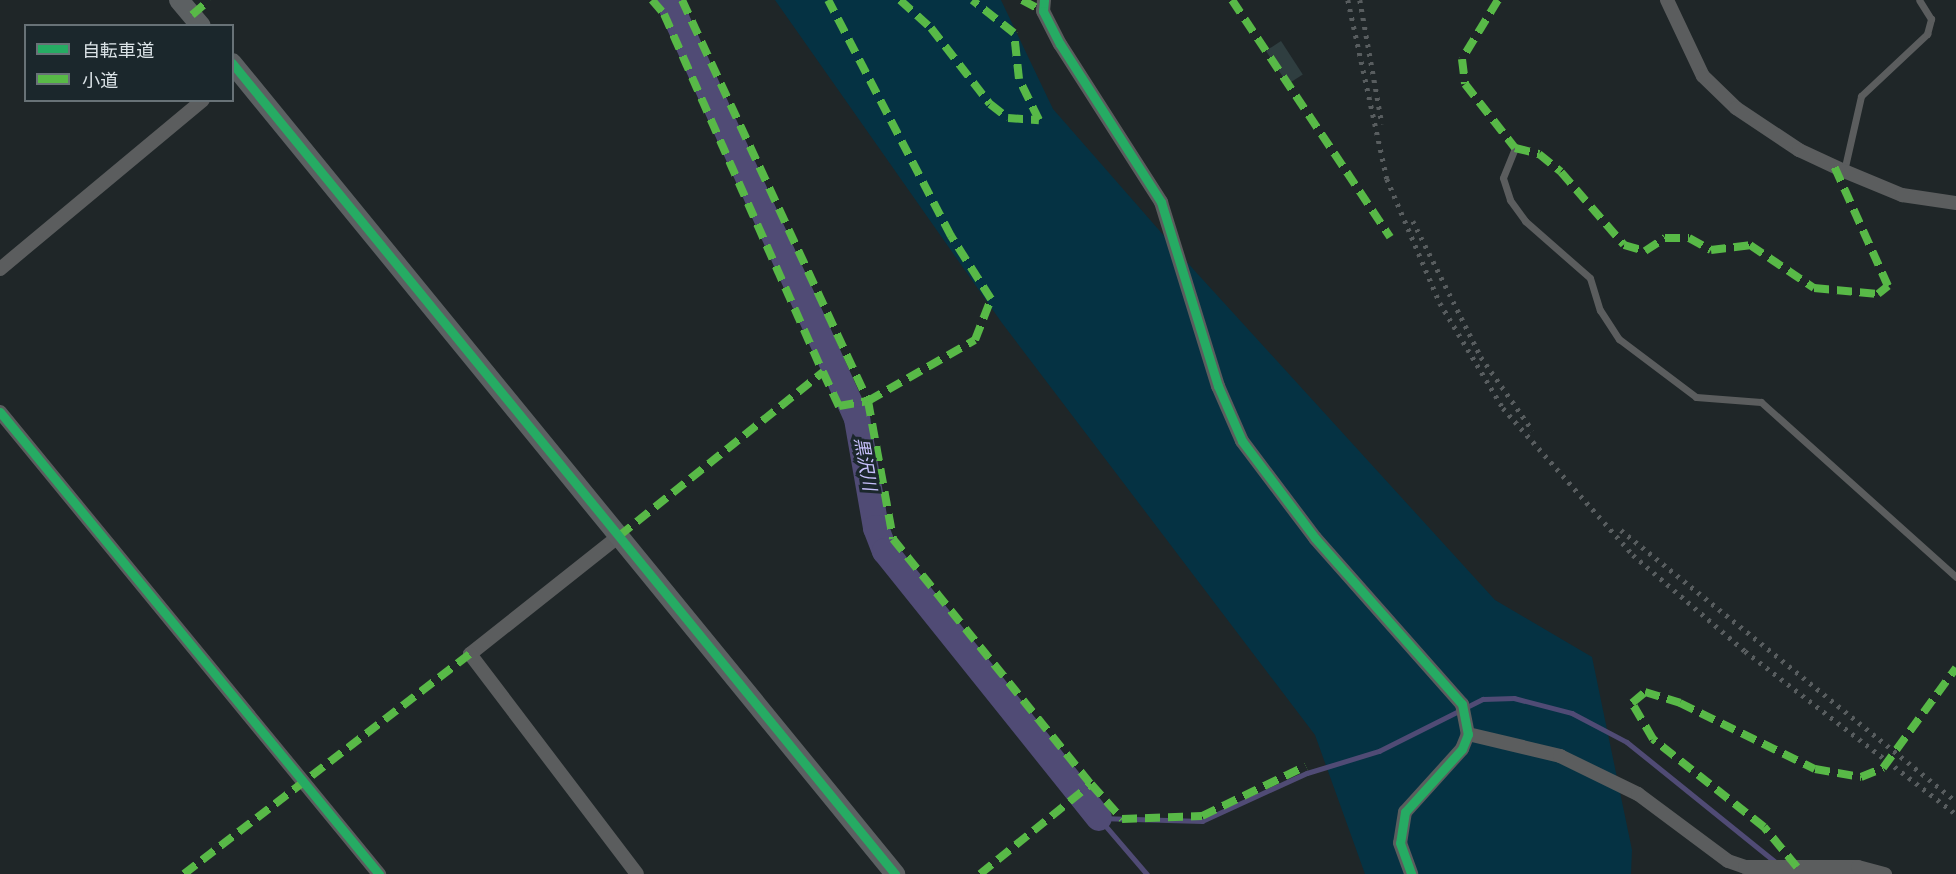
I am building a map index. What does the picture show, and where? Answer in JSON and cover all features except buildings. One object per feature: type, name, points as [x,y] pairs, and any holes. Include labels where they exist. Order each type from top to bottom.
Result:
[{"type":"street","points":[[179,0],[199,24]]},
{"type":"street","points":[[1044,0],[1043,11],[1060,44],[1161,202],[1218,386],[1242,441],[1315,538],[1456,691],[1468,734],[1462,749],[1405,812],[1400,843],[1410,874]]},
{"type":"street","points":[[1667,0],[1703,76],[1736,108],[1799,150],[1844,171],[1902,195],[1956,203]]},
{"type":"street","points":[[235,70],[895,874]]},
{"type":"street","points":[[0,269],[201,102]]},
{"type":"street","points":[[0,412],[379,874]]},
{"type":"street","points":[[619,536],[470,654],[637,874]]},
{"type":"street","points":[[1468,734],[1560,756],[1638,794],[1728,861],[1768,870],[1858,867],[1885,874]]},
{"type":"lane","points":[[1844,171],[1861,96],[1927,34],[1931,19],[1919,0]]},
{"type":"lane","points":[[1515,148],[1503,178],[1510,200],[1525,221],[1590,278],[1600,310],[1619,339],[1696,397],[1746,398],[1767,406],[1956,577]]},
{"type":"shaded area","points":[[775,0],[1001,0],[1053,109],[1194,270],[1495,600],[1592,657],[1632,850],[1631,874],[1365,874],[1315,735],[1002,323]]},
{"type":"waterway","name":"黒沢川","points":[[668,0],[857,419],[876,528],[885,551],[1099,818]]},
{"type":"waterway","points":[[1099,818],[1202,821],[1307,773],[1379,751],[1483,699],[1514,698],[1572,713],[1627,742],[1777,863]]},
{"type":"waterway","name":"黒沢川","points":[[1099,818],[1147,874]]},
{"type":"railway","points":[[1348,0],[1387,179],[1440,303],[1503,408],[1633,555],[1745,651],[1956,814]]},
{"type":"railway","points":[[1360,0],[1382,124]]},
{"type":"railway","points":[[1413,221],[1481,357],[1533,431]]},
{"type":"railway","points":[[1621,530],[1956,801]]},
{"type":"marked path","points":[[192,15],[209,0]]},
{"type":"marked path","points":[[652,0],[664,14],[823,372]]},
{"type":"marked path","points":[[682,0],[868,401],[893,539],[1091,784]]},
{"type":"marked path","points":[[619,536],[823,372],[839,406],[868,401],[975,340],[991,299],[951,236],[828,0]]},
{"type":"marked path","points":[[900,0],[931,28],[990,104],[1008,118],[1039,120],[1019,79],[1014,33],[972,0]]},
{"type":"marked path","points":[[1022,0],[1043,11]]},
{"type":"marked path","points":[[1232,0],[1390,237]]},
{"type":"marked path","points":[[1498,0],[1462,59],[1465,84],[1515,148],[1539,154],[1561,172],[1624,245],[1645,251],[1665,238],[1689,238],[1711,250],[1750,245],[1814,288],[1878,294],[1888,286],[1834,166]]},
{"type":"marked path","points":[[184,874],[470,654]]},
{"type":"marked path","points":[[1797,867],[1764,827],[1653,739],[1632,703],[1645,692],[1680,703],[1815,769],[1861,777],[1883,768],[1956,668]]},
{"type":"marked path","points":[[980,874],[1091,784],[1122,819],[1202,816],[1306,766]]},
{"type":"cycle path","points":[[1044,0],[1043,11],[1060,44],[1161,202],[1218,386],[1242,441],[1315,538],[1462,704],[1468,734],[1462,749],[1405,812],[1400,843],[1411,874]]},
{"type":"cycle path","points":[[234,65],[895,874]]},
{"type":"cycle path","points":[[0,412],[379,874]]}]
